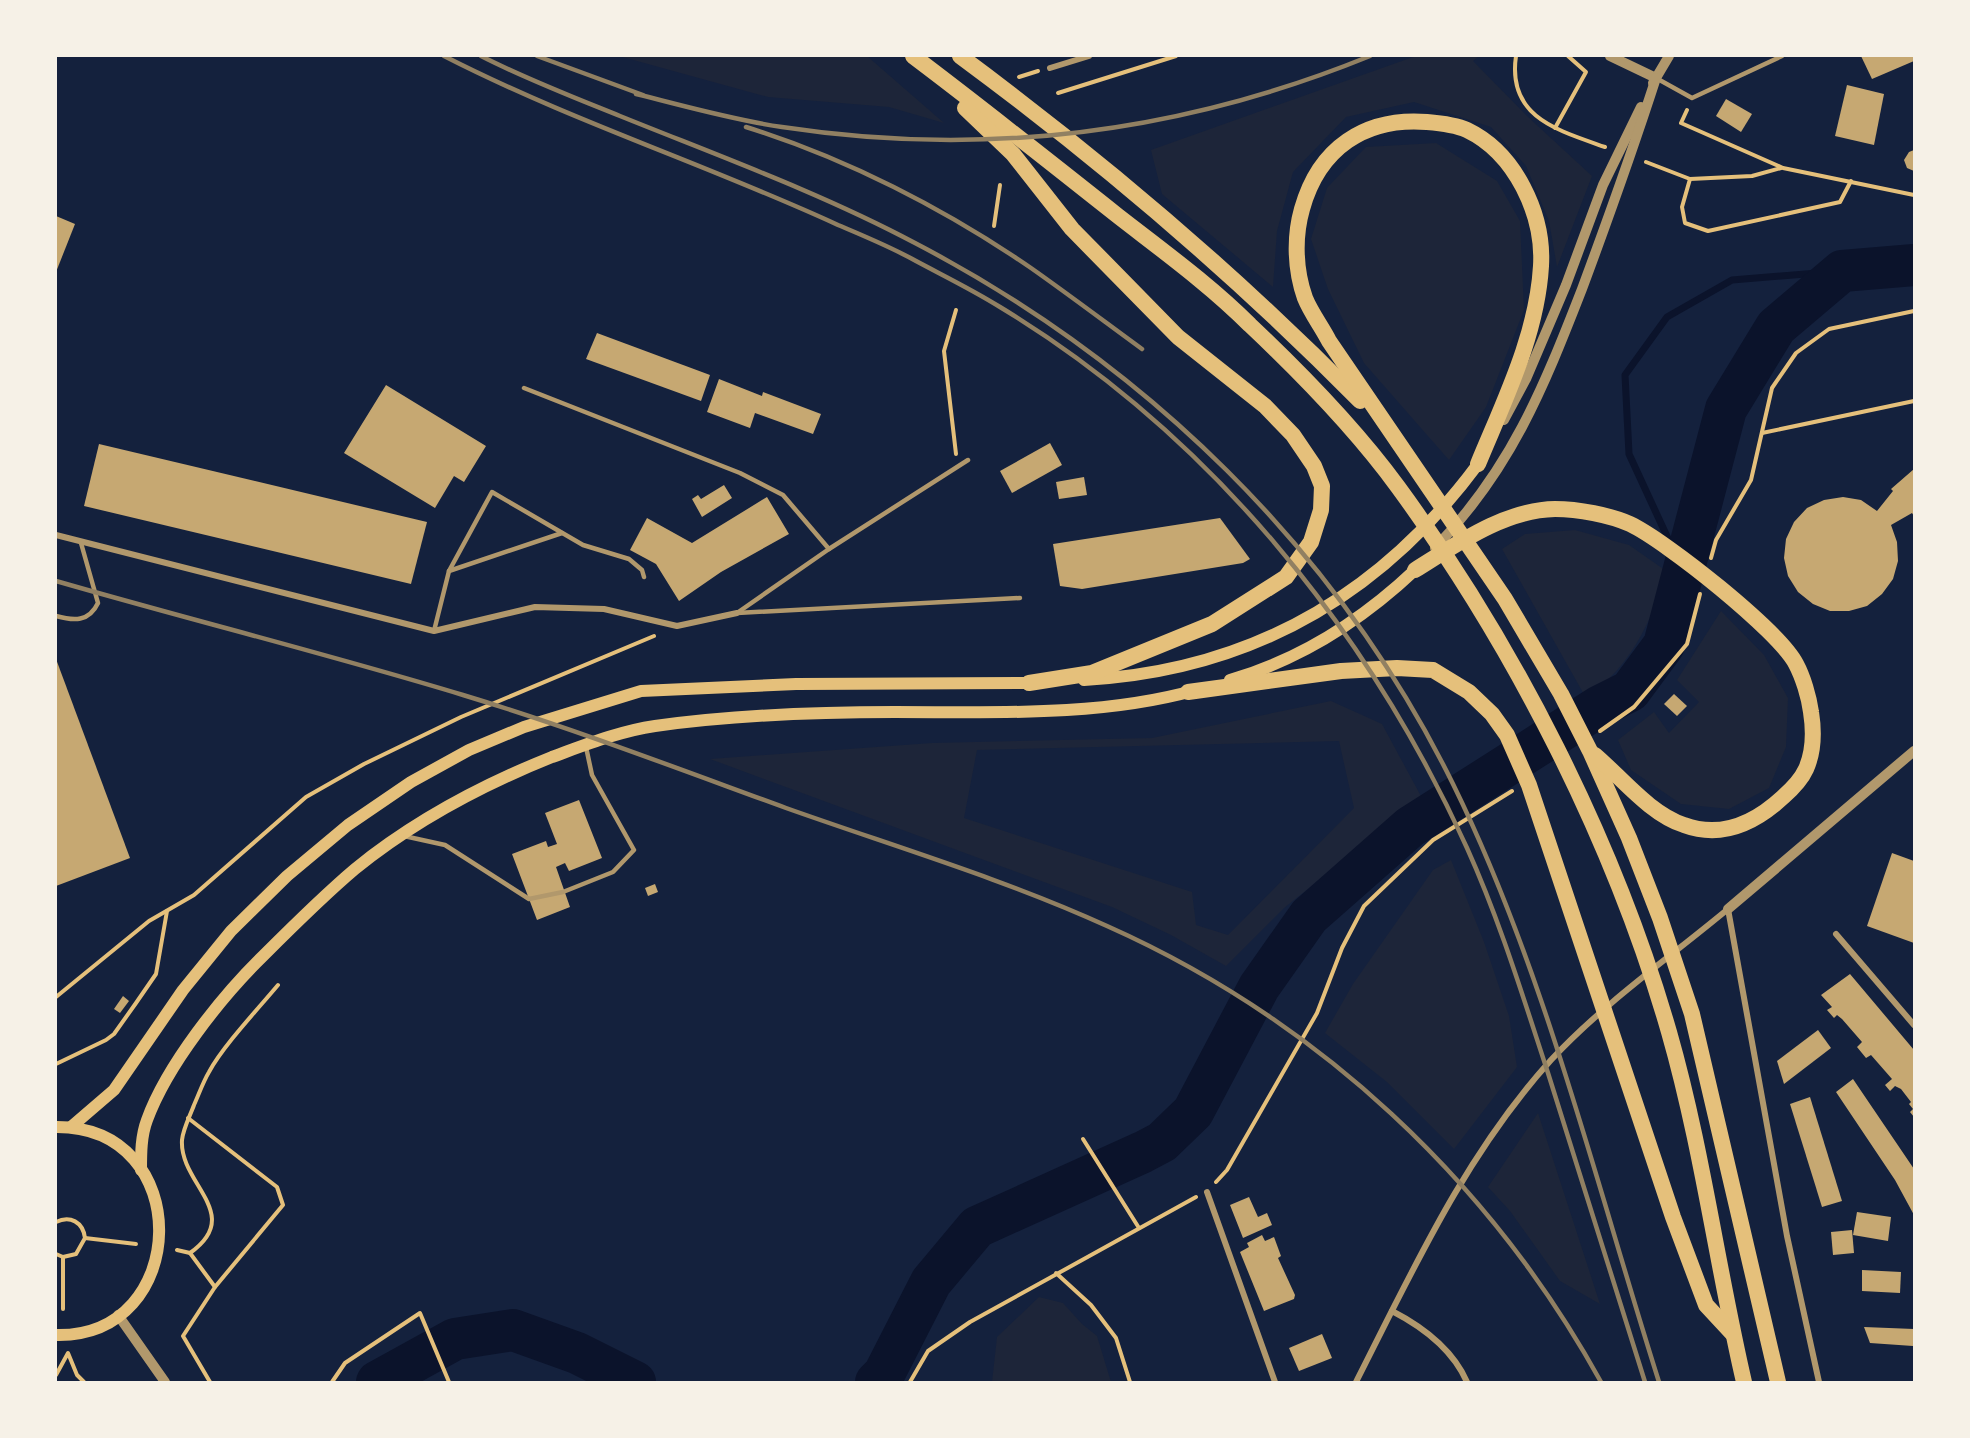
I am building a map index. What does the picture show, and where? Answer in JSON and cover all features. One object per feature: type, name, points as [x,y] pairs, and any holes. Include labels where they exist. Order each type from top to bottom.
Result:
[{"type":"highway","points":[[960,56],[1064,134],[1193,243],[1292,331],[1388,429]]},
{"type":"highway","points":[[917,59],[1181,265],[1247,321],[1312,386],[1398,487],[1475,600],[1532,698],[1579,796],[1642,948],[1670,1034],[1697,1148],[1744,1383]]},
{"type":"highway","points":[[917,59],[1013,154],[1072,229],[1170,329],[1264,406],[1293,435],[1314,466],[1322,486],[1321,510],[1311,542],[1286,577],[1212,624],[1092,673],[1029,683]]},
{"type":"highway","points":[[1478,464],[1512,381],[1535,313],[1541,264],[1536,221],[1521,183],[1497,150],[1466,129],[1404,120],[1374,127],[1348,139],[1325,162],[1308,187],[1298,224],[1297,255],[1305,298],[1329,341],[1505,599],[1561,694],[1590,751],[1660,918],[1692,1014],[1778,1383]]},
{"type":"highway","points":[[1415,570],[1462,541],[1508,518],[1555,509],[1599,515],[1629,524],[1651,536],[1771,633],[1796,663],[1810,710],[1813,742],[1805,770],[1791,790],[1763,815],[1737,828],[1708,830],[1684,825],[1659,811],[1590,751]]},
{"type":"highway","points":[[1188,692],[1341,671],[1397,668],[1433,670],[1468,692],[1492,714],[1507,735],[1530,785],[1627,1080],[1706,1305],[1733,1334]]},
{"type":"main road","points":[[71,1127],[114,1090],[183,990],[231,931],[286,876],[348,825],[411,782],[469,750],[524,727],[641,691],[796,684],[1029,683],[1116,678],[1171,669],[1241,650],[1292,628],[1335,603],[1414,540],[1450,502],[1478,464]]},
{"type":"main road","points":[[141,1170],[141,1144],[146,1120],[168,1078],[210,1017],[247,971],[355,869],[401,836],[503,777],[586,744],[652,726],[805,712],[970,712],[1077,709],[1188,692],[1255,673],[1308,650],[1351,625],[1415,570]]},
{"type":"main road","points":[[56,1127],[71,1127],[98,1134],[122,1149],[141,1170],[156,1198],[161,1231],[156,1263],[141,1292],[118,1315],[94,1328],[67,1335],[56,1335]]},
{"type":"street","points":[[1050,68],[1089,56]]},
{"type":"street","points":[[1610,56],[1656,78]]},
{"type":"street","points":[[1478,464],[1526,379],[1566,285],[1603,185],[1669,56]]},
{"type":"street","points":[[1415,570],[1463,519],[1490,485],[1521,434],[1550,369],[1621,186],[1656,78]]},
{"type":"street","points":[[56,535],[434,631],[535,607],[604,609],[677,626],[737,613]]},
{"type":"street","points":[[1356,1383],[1450,1198],[1485,1144],[1552,1060],[1585,1027],[1914,751]]},
{"type":"street","points":[[1728,909],[1787,1236],[1819,1383]]},
{"type":"street","points":[[1836,934],[1914,1025]]},
{"type":"street","points":[[1207,1192],[1275,1383]]},
{"type":"street","points":[[1392,1311],[1417,1324],[1458,1364],[1467,1383]]},
{"type":"street","points":[[118,1315],[165,1383]]},
{"type":"lane","points":[[1656,78],[1692,98],[1782,56]]},
{"type":"lane","points":[[524,388],[740,473],[783,495],[829,549]]},
{"type":"lane","points":[[737,613],[829,549],[968,460]]},
{"type":"lane","points":[[434,631],[449,571],[492,492],[583,545],[629,559],[642,570],[644,577]]},
{"type":"lane","points":[[449,571],[562,533]]},
{"type":"lane","points":[[56,616],[70,620],[82,619],[95,610],[98,603],[98,593],[81,543]]},
{"type":"lane","points":[[737,613],[1020,598]]},
{"type":"lane","points":[[401,836],[445,845],[529,899],[563,892],[613,872],[634,850],[592,775],[586,744]]},
{"type":"path","points":[[1058,93],[1176,56]]},
{"type":"path","points":[[1516,56],[1514,79],[1522,101],[1531,111],[1555,128],[1570,135]]},
{"type":"path","points":[[1555,128],[1586,72],[1568,56]]},
{"type":"path","points":[[1692,98],[1681,123],[1783,168],[1914,195]]},
{"type":"path","points":[[1666,169],[1690,179],[1752,176],[1783,168]]},
{"type":"path","points":[[1690,179],[1682,207],[1685,223],[1708,231],[1840,202],[1851,181]]},
{"type":"path","points":[[994,226],[1000,184]]},
{"type":"path","points":[[956,310],[944,351],[957,466]]},
{"type":"path","points":[[1710,561],[1716,540],[1751,480],[1772,388],[1796,353],[1829,329],[1914,312]]},
{"type":"path","points":[[1762,433],[1914,401]]},
{"type":"path","points":[[1596,733],[1634,707],[1687,644],[1707,582]]},
{"type":"path","points":[[56,997],[123,941],[194,895],[306,797],[364,764],[528,687],[677,626]]},
{"type":"path","points":[[910,1383],[928,1351],[970,1322],[1207,1192],[1227,1170],[1317,1013],[1342,948],[1364,906],[1433,840],[1520,786]]},
{"type":"path","points":[[56,1064],[114,1034],[156,974],[167,911]]},
{"type":"path","points":[[190,1253],[206,1242],[213,1224],[209,1203],[187,1163],[182,1141],[188,1118],[210,1070],[278,985]]},
{"type":"path","points":[[188,1118],[277,1187],[283,1205],[215,1287],[183,1336],[210,1383]]},
{"type":"path","points":[[1083,1140],[1115,1187],[1138,1228]]},
{"type":"path","points":[[56,1222],[64,1218],[76,1222],[81,1226],[85,1238],[76,1254],[63,1257],[56,1254]]},
{"type":"path","points":[[85,1238],[136,1244]]},
{"type":"path","points":[[177,1250],[190,1253],[215,1287]]},
{"type":"path","points":[[63,1257],[63,1309]]},
{"type":"path","points":[[1056,1273],[1091,1305],[1116,1338],[1130,1383]]},
{"type":"path","points":[[332,1383],[345,1363],[420,1313],[449,1383]]},
{"type":"path","points":[[56,1375],[68,1353],[77,1375],[84,1383]]},
{"type":"shaded area","points":[[619,56],[867,56],[944,123],[889,107],[768,97]]},
{"type":"shaded area","points":[[1416,56],[1479,56],[1473,61],[1527,116],[1592,176],[1557,267],[1549,221],[1526,166],[1491,127],[1414,102],[1346,117],[1293,172],[1277,231],[1273,287],[1162,194],[1151,150]]},
{"type":"shaded area","points":[[1436,143],[1497,181],[1520,221],[1524,310],[1486,407],[1449,460],[1364,363],[1328,289],[1311,239],[1327,188],[1366,147]]},
{"type":"shaded area","points":[[1575,530],[1629,545],[1669,573],[1646,627],[1628,657],[1602,685],[1586,698],[1502,549],[1525,534]]},
{"type":"shaded area","points":[[1721,611],[1764,655],[1788,698],[1786,747],[1769,788],[1729,809],[1681,804],[1631,770],[1618,740],[1654,712],[1669,733],[1699,702],[1677,680]]},
{"type":"shaded area","points":[[1331,701],[1382,724],[1422,798],[1284,908],[1226,966],[1171,935],[1112,907],[710,759],[932,743],[1152,738]],"holes":[[[1339,741],[1354,808],[1228,935],[1196,925],[1192,892],[964,818],[977,750]]]},
{"type":"shaded area","points":[[1451,860],[1484,942],[1509,1016],[1517,1067],[1454,1149],[1387,1082],[1325,1033],[1353,984],[1433,870]]},
{"type":"shaded area","points":[[1538,1113],[1600,1304],[1560,1281],[1510,1211],[1488,1187]]},
{"type":"shaded area","points":[[1039,1297],[1063,1303],[1082,1324],[1097,1336],[1111,1382],[992,1382],[997,1337]]},
{"type":"building","points":[[1861,56],[1914,56],[1914,61],[1872,79]]},
{"type":"building","points":[[1847,85],[1884,94],[1874,145],[1835,136]]},
{"type":"building","points":[[1726,99],[1752,114],[1741,132],[1716,116]]},
{"type":"building","points":[[1914,150],[1914,171],[1907,168],[1904,160],[1909,152]]},
{"type":"building","points":[[56,216],[75,224],[56,272]]},
{"type":"building","points":[[597,333],[710,375],[701,401],[586,359]]},
{"type":"building","points":[[719,379],[762,396],[763,392],[821,414],[813,434],[755,413],[750,428],[707,412]]},
{"type":"building","points":[[386,385],[486,446],[464,482],[454,476],[435,508],[344,453]]},
{"type":"building","points":[[1050,443],[1062,465],[1012,493],[1000,471]]},
{"type":"building","points":[[99,444],[427,522],[411,584],[84,506]]},
{"type":"building","points":[[1914,469],[1914,516],[1912,513],[1891,525],[1897,542],[1898,561],[1893,579],[1882,594],[1867,606],[1849,611],[1830,611],[1813,604],[1798,592],[1788,576],[1784,558],[1786,539],[1794,522],[1807,508],[1824,500],[1843,497],[1861,500],[1877,511],[1893,491],[1891,489]]},
{"type":"building","points":[[1084,477],[1087,495],[1059,499],[1056,482]]},
{"type":"building","points":[[724,485],[732,498],[702,517],[692,499],[698,495],[701,499]]},
{"type":"building","points":[[767,497],[789,534],[721,572],[679,601],[656,564],[630,550],[647,518],[692,543]]},
{"type":"building","points":[[1220,518],[1250,559],[1243,563],[1082,589],[1060,586],[1053,544]]},
{"type":"building","points":[[56,659],[130,858],[56,886]]},
{"type":"building","points":[[1674,694],[1687,706],[1677,716],[1664,704]]},
{"type":"building","points":[[579,800],[602,858],[569,871],[565,863],[556,867],[570,907],[537,920],[512,854],[546,841],[548,847],[557,844],[545,813]]},
{"type":"building","points":[[1892,853],[1914,861],[1914,943],[1867,926]]},
{"type":"building","points":[[655,884],[658,892],[648,896],[645,888]]},
{"type":"building","points":[[1850,974],[1914,1050],[1914,1117],[1910,1112],[1913,1109],[1909,1104],[1911,1102],[1901,1089],[1895,1086],[1890,1091],[1885,1085],[1892,1079],[1871,1055],[1866,1058],[1857,1047],[1862,1042],[1842,1019],[1837,1015],[1834,1018],[1827,1010],[1832,1007],[1821,995]]},
{"type":"building","points":[[123,996],[129,1001],[120,1013],[114,1009]]},
{"type":"building","points":[[1818,1030],[1831,1048],[1784,1084],[1777,1061]]},
{"type":"building","points":[[1853,1079],[1914,1169],[1914,1215],[1895,1180],[1836,1092]]},
{"type":"building","points":[[1810,1097],[1842,1201],[1822,1207],[1790,1104]]},
{"type":"building","points":[[1249,1197],[1258,1217],[1267,1213],[1272,1225],[1243,1238],[1230,1205]]},
{"type":"building","points":[[1857,1212],[1891,1217],[1888,1241],[1853,1235]]},
{"type":"building","points":[[1852,1230],[1854,1253],[1833,1255],[1831,1232]]},
{"type":"building","points":[[1262,1235],[1265,1241],[1274,1237],[1281,1256],[1278,1258],[1295,1295],[1294,1299],[1264,1311],[1240,1252],[1249,1247],[1247,1243]]},
{"type":"building","points":[[1862,1270],[1901,1272],[1900,1293],[1862,1291]]},
{"type":"building","points":[[1864,1327],[1914,1329],[1913,1346],[1870,1343]]},
{"type":"building","points":[[1322,1334],[1332,1358],[1299,1371],[1289,1348]]},
{"type":"waterway","points":[[876,1382],[884,1374],[931,1282],[977,1227],[1162,1142],[1193,1112],[1259,987],[1309,916],[1410,827],[1600,706],[1630,691],[1664,645],[1726,409],[1776,327],[1842,271],[1914,265]]},
{"type":"waterway","points":[[1671,545],[1629,454],[1625,375],[1667,317],[1732,280],[1842,271]]},
{"type":"waterway","points":[[1678,560],[1684,573]]},
{"type":"waterway","points":[[377,1382],[455,1339],[513,1330],[577,1353],[635,1382]]},
{"type":"railway","points":[[444,56],[541,101],[739,182],[877,242],[990,301],[1076,357],[1147,414],[1213,476],[1274,542],[1330,613],[1381,688],[1427,767],[1467,848],[1501,931],[1573,1150],[1645,1382]]},
{"type":"railway","points":[[481,56],[550,88],[843,208],[915,243],[999,291],[1080,345],[1156,405],[1227,471],[1293,542],[1353,618],[1406,698],[1453,784],[1486,855],[1515,928],[1567,1079],[1659,1382]]},
{"type":"railway","points":[[537,56],[643,95]]},
{"type":"railway","points":[[636,94],[727,117],[782,127],[858,136],[933,140],[1007,138],[1081,132],[1154,120],[1227,104],[1299,82],[1370,56]]},
{"type":"railway","points":[[746,127],[821,154],[857,170],[964,225],[1031,268],[1142,349]]},
{"type":"railway","points":[[56,581],[412,680],[544,721],[1028,893],[1107,926],[1184,964],[1258,1009],[1327,1059],[1392,1114],[1452,1174],[1507,1239],[1557,1309],[1601,1382]]}]
